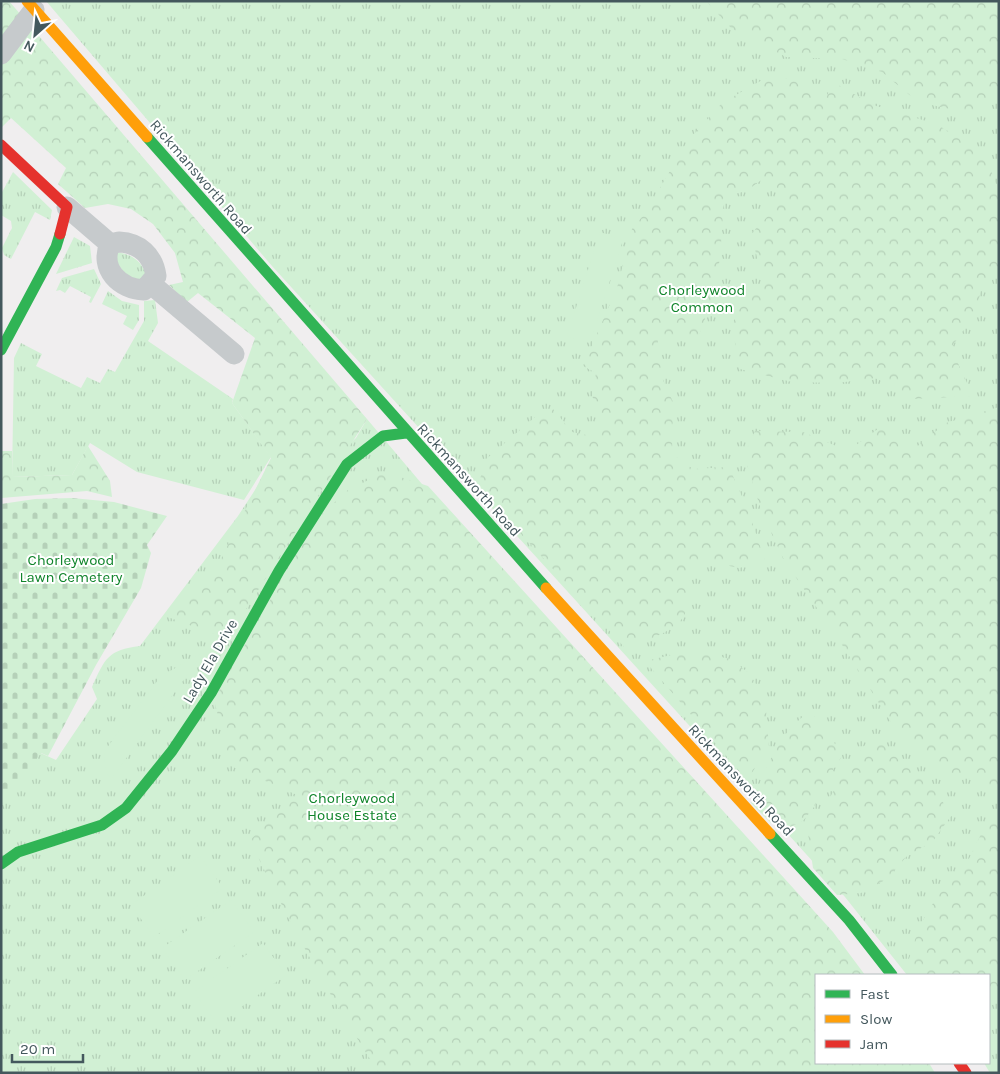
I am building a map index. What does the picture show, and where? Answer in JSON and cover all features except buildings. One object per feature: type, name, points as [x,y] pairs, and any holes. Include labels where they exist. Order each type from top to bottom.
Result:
[{"type":"main road","name":"Rickmansworth Road","points":[[31,5],[406,432],[616,667],[849,920],[891,974]]},
{"type":"main road","points":[[1,145],[67,207],[56,247],[1,350]]},
{"type":"main road","name":"Lady Ela Drive","points":[[1,864],[18,852],[102,825],[126,808],[172,751],[211,693],[283,563],[347,464],[383,436],[406,432]]},
{"type":"street","points":[[1,54],[31,5]]},
{"type":"street","points":[[67,207],[110,244],[130,243],[148,255],[154,266],[156,276],[151,284],[144,290],[134,290],[122,284],[112,275],[106,253],[110,244]]},
{"type":"street","points":[[151,284],[234,354]]},
{"type":"green space","points":[[1,1],[9,1],[367,419],[227,639],[165,616],[211,579],[271,458],[232,403],[255,338],[198,293],[187,302],[169,285],[183,282],[175,253],[153,224],[131,209],[108,204],[85,208],[58,184],[66,168],[11,118],[1,128]]},
{"type":"green space","name":"Chorleywood Common","points":[[46,1],[999,1],[999,1073],[990,1073],[985,1064],[990,1064],[990,974],[906,974],[845,897],[272,266]]},
{"type":"green space","points":[[706,1],[999,1],[999,95],[977,115],[918,102],[882,72],[842,59],[786,57],[732,29]]},
{"type":"green space","points":[[796,78],[823,105],[833,82],[873,105],[936,124],[968,143],[986,157],[999,192],[999,266],[982,285],[976,312],[951,348],[973,396],[912,399],[876,378],[837,383],[792,382],[740,369],[732,327],[740,300],[764,284],[751,234],[783,200],[770,174],[746,191],[724,197],[720,259],[709,307],[698,339],[657,334],[662,378],[673,402],[672,454],[693,469],[729,467],[748,510],[767,567],[756,564],[739,568],[720,564],[700,564],[689,574],[688,604],[681,620],[663,633],[626,649],[478,487],[485,460],[541,412],[553,409],[572,432],[596,437],[605,422],[592,396],[596,373],[583,366],[617,288],[632,229],[659,196],[662,199],[657,193],[687,142],[722,103],[764,79]]},
{"type":"green space","points":[[13,172],[52,210],[50,220],[35,212],[11,259],[4,255],[2,248],[12,228],[11,221],[1,215],[1,194]]},
{"type":"green space","points":[[600,232],[623,240],[590,343],[567,336]]},
{"type":"green space","points":[[74,237],[90,246],[92,263],[56,274]]},
{"type":"green space","points":[[116,252],[131,256],[138,261],[146,273],[143,280],[127,277],[114,258]]},
{"type":"green space","points":[[94,269],[101,284],[91,303],[89,302],[91,297],[70,286],[65,293],[60,290],[56,291],[62,278]]},
{"type":"green space","points":[[108,291],[122,301],[139,305],[139,320],[133,330],[123,324],[127,316],[102,304]]},
{"type":"green space","points":[[155,300],[158,323],[148,341],[233,399],[232,403],[271,457],[244,500],[137,472],[90,443],[72,475],[12,477],[14,358],[21,343],[42,354],[36,366],[81,388],[87,377],[100,383],[108,369],[115,372],[144,321],[144,301]]},
{"type":"green space","points":[[999,407],[999,796],[979,781],[939,771],[896,730],[839,640],[784,560],[762,513],[744,455],[755,431],[803,432],[848,451],[882,426],[914,449],[946,423]]},
{"type":"green space","name":"Chorleywood House Estate","points":[[367,419],[460,529],[815,974],[815,1064],[921,1073],[1,1073],[1,735],[56,760],[97,699],[92,687],[104,662],[114,653],[140,646],[238,516],[270,467],[313,477],[356,438]]},
{"type":"green space","points":[[88,446],[110,481],[112,497],[87,491],[1,498],[1,451],[12,451],[12,477],[72,475]]},
{"type":"green space","name":"Chorleywood House Estate","points":[[385,472],[428,486],[833,932],[864,974],[815,974],[815,1064],[930,1064],[935,1073],[379,1073],[310,959],[250,840],[297,795],[231,766],[214,700],[315,520],[348,490]]},
{"type":"green space","name":"Chorleywood Lawn Cemetery","points":[[72,498],[114,502],[167,516],[147,545],[151,553],[141,588],[96,665],[48,756],[41,753],[1,806],[1,504],[35,499]]},
{"type":"green space","points":[[204,652],[111,779],[105,765],[106,749],[161,676]]},
{"type":"green space","points":[[680,653],[704,653],[730,659],[749,673],[760,691],[766,710],[769,747],[747,780],[645,661]]},
{"type":"green space","points":[[808,713],[821,720],[842,756],[823,785],[814,807],[803,821],[790,827],[771,823],[751,803],[780,742],[788,731]]},
{"type":"green space","points":[[881,743],[937,792],[951,816],[933,841],[906,857],[887,879],[861,893],[837,895],[813,868],[808,834],[826,806],[842,773],[866,744]]},
{"type":"green space","points":[[997,814],[999,815],[999,996],[990,990],[990,974],[916,974],[909,959],[919,927],[942,888],[966,865],[982,832]]},
{"type":"green space","points":[[200,856],[223,888],[154,937],[131,905]]},
{"type":"green space","points":[[231,900],[254,932],[185,980],[162,948]]},
{"type":"green space","points":[[263,943],[286,975],[217,1024],[194,992]]},
{"type":"traffic: fast","points":[[147,137],[546,588]]},
{"type":"traffic: fast","points":[[1,350],[56,247],[60,234]]},
{"type":"traffic: fast","points":[[1,864],[18,852],[102,825],[126,808],[172,751],[211,693],[279,571],[347,464],[383,436],[406,433]]},
{"type":"traffic: fast","points":[[770,834],[849,920],[891,974]]},
{"type":"traffic: slow","points":[[27,1],[147,137]]},
{"type":"traffic: slow","points":[[546,588],[770,834]]},
{"type":"traffic: jam","points":[[1,145],[67,207],[60,234]]},
{"type":"traffic: jam","points":[[960,1064],[966,1073]]}]
